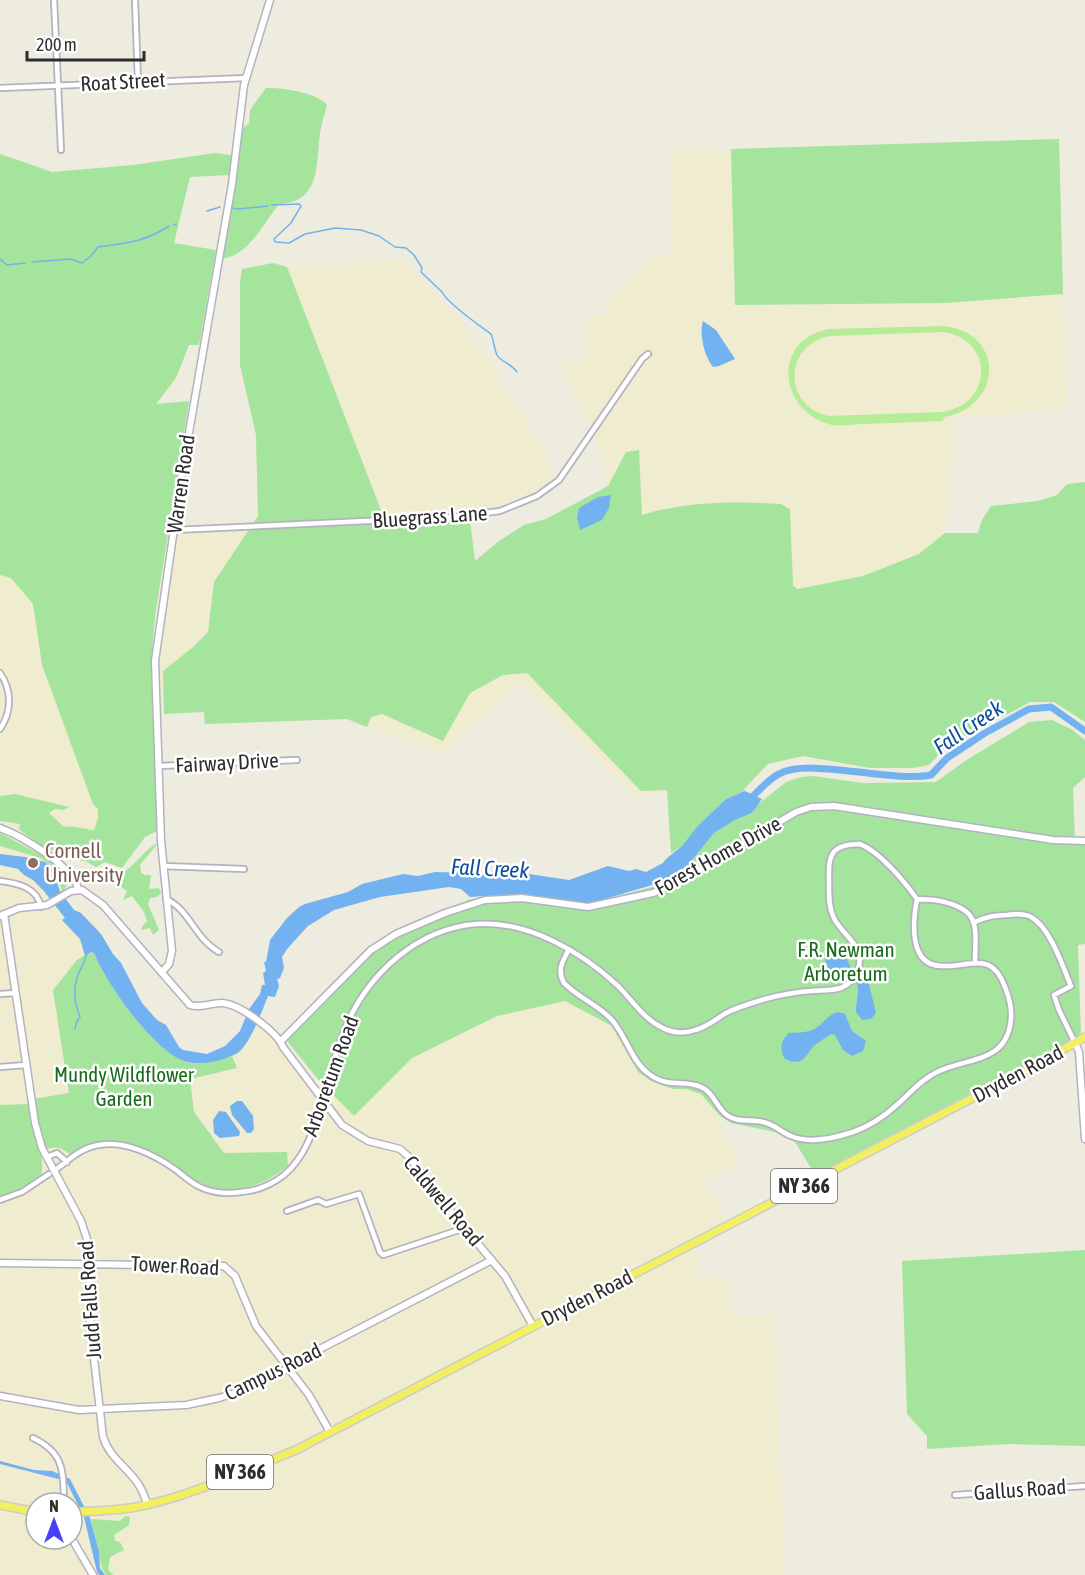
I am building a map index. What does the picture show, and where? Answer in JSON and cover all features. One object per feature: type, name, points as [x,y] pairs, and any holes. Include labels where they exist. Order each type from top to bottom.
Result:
[{"type":"main road","name":"Dryden Road","points":[[84,1512],[147,1504],[177,1496],[296,1450],[1085,1037]]},
{"type":"main road","points":[[0,1505],[24,1510]]},
{"type":"street","points":[[54,0],[61,150]]},
{"type":"street","points":[[135,0],[138,82]]},
{"type":"street","name":"Warren Road","points":[[162,972],[169,964],[172,955],[163,866],[155,661],[195,392],[232,184],[240,106],[246,78],[270,0]]},
{"type":"street","name":"Roat Street","points":[[0,88],[246,78]]},
{"type":"street","name":"Bluegrass Lane","points":[[174,530],[453,517],[500,511],[537,496],[559,480],[642,359],[648,354]]},
{"type":"street","points":[[0,672],[7,686],[9,699],[7,716],[0,729]]},
{"type":"street","name":"Fairway Drive","points":[[158,766],[297,760]]},
{"type":"street","name":"Forest Home Drive","points":[[281,1041],[371,950],[396,934],[445,913],[485,900],[522,898],[588,907],[653,893],[675,884],[775,824],[807,809],[834,806],[1044,838],[1085,842]]},
{"type":"street","points":[[0,828],[48,854],[75,880],[78,889]]},
{"type":"street","name":"Arboretum Road","points":[[58,1168],[79,1153],[93,1146],[104,1144],[123,1146],[151,1156],[173,1168],[196,1185],[209,1190],[226,1193],[256,1190],[281,1178],[293,1166],[311,1136],[338,1047],[355,1008],[380,973],[411,947],[436,933],[478,924],[492,924],[533,932],[601,972],[619,987],[653,1023],[675,1032],[699,1029],[726,1013],[759,1001],[788,994],[837,989],[852,981],[860,962],[857,947],[836,922],[830,907],[829,864],[832,853],[838,848],[860,844],[866,846],[908,886],[916,899]]},
{"type":"street","points":[[163,866],[244,869]]},
{"type":"street","points":[[0,881],[16,883],[29,889],[37,897],[41,907]]},
{"type":"street","points":[[2,915],[19,908],[51,904],[78,889],[103,905],[190,1005],[197,1007],[218,1003],[227,1004],[266,1027],[281,1041]]},
{"type":"street","points":[[166,899],[174,903],[186,915],[206,944],[219,952]]},
{"type":"street","points":[[568,951],[560,967],[560,976],[564,983],[611,1019],[637,1062],[650,1075],[669,1084],[693,1084],[704,1088],[713,1096],[723,1112],[732,1118],[741,1121],[761,1121],[794,1137],[810,1139],[840,1136],[865,1127],[888,1113],[930,1076],[946,1068],[980,1059],[998,1048],[1006,1036],[1010,1026],[1011,1005],[997,971],[987,964],[975,962],[941,966],[934,965],[925,959],[915,943],[913,934],[916,899],[938,900],[962,909],[970,915],[975,922],[975,962]]},
{"type":"street","points":[[975,922],[998,915],[1021,914],[1039,923],[1052,944],[1071,986],[1054,995],[1079,1052],[1085,1139]]},
{"type":"street","name":"Judd Falls Road","points":[[2,915],[35,1123],[47,1157],[84,1227],[89,1245],[91,1263],[89,1311],[99,1409],[105,1443],[110,1452],[139,1483],[147,1504]]},
{"type":"street","points":[[0,994],[16,993]]},
{"type":"street","name":"Caldwell Road","points":[[281,1041],[283,1047],[336,1119],[347,1129],[372,1142],[406,1153],[512,1286],[532,1326]]},
{"type":"street","points":[[0,1067],[26,1065]]},
{"type":"street","points":[[47,1157],[57,1153],[67,1162]]},
{"type":"street","points":[[0,1200],[22,1192],[49,1174]]},
{"type":"street","points":[[287,1211],[318,1200],[326,1204],[358,1194],[380,1252],[383,1254],[465,1228]]},
{"type":"street","name":"Campus Road","points":[[0,1396],[73,1409],[186,1405],[208,1401],[241,1391],[492,1260]]},
{"type":"street","name":"Tower Road","points":[[0,1263],[224,1266],[237,1278],[256,1326],[309,1395],[330,1432]]},
{"type":"street","points":[[33,1438],[55,1453],[62,1465],[63,1491]]},
{"type":"street","name":"Gallus Road","points":[[955,1495],[1085,1486]]},
{"type":"street","points":[[79,1551],[93,1575]]},
{"type":"shaded area","name":"Cornell University","points":[[731,149],[736,305],[946,303],[1063,294],[1068,409],[956,418],[948,498],[950,509],[944,522],[945,533],[919,554],[863,576],[798,589],[793,587],[790,510],[667,508],[642,515],[667,790],[664,795],[637,797],[519,685],[439,755],[347,719],[205,724],[204,712],[153,714],[157,831],[139,836],[81,831],[54,890],[178,1053],[208,1058],[229,1049],[251,1022],[270,1034],[325,1108],[347,1031],[469,927],[703,1089],[727,1117],[719,1121],[728,1145],[731,1145],[740,1163],[704,1184],[728,1221],[694,1240],[698,1276],[730,1277],[731,1316],[775,1315],[785,1575],[0,1575],[0,428],[189,401],[170,532],[249,531],[258,516],[256,435],[240,365],[242,269],[273,263],[287,267],[402,259],[482,348],[557,474],[531,494],[495,508],[384,515],[390,526],[470,521],[476,561],[499,541],[524,525],[546,519],[608,486],[597,442],[559,364],[585,360],[586,318],[608,314],[604,299],[650,259],[673,256],[670,151]]},
{"type":"green space","points":[[266,88],[308,94],[327,105],[322,121],[315,175],[304,195],[294,201],[279,204],[248,245],[232,256],[222,259],[241,130],[249,123],[250,110]]},
{"type":"green space","points":[[1059,139],[1063,294],[946,303],[735,305],[731,149]]},
{"type":"green space","points":[[215,153],[231,155],[229,175],[190,177],[174,243],[216,250],[199,345],[189,345],[176,378],[156,404],[189,401],[155,616],[151,664],[157,831],[145,837],[122,868],[105,862],[96,867],[79,860],[77,855],[62,854],[46,848],[19,829],[20,824],[0,821],[0,796],[15,794],[69,807],[63,810],[55,809],[49,813],[64,827],[94,830],[98,809],[93,804],[42,665],[33,604],[11,578],[0,575],[0,154],[52,172],[133,165]]},
{"type":"green space","points":[[273,263],[287,267],[381,510],[390,526],[470,521],[475,561],[499,541],[524,525],[546,519],[608,486],[626,452],[639,450],[642,515],[676,507],[711,503],[781,504],[790,509],[793,586],[798,589],[863,576],[919,554],[945,533],[978,533],[982,520],[991,506],[1038,501],[1057,495],[1067,484],[1085,482],[1085,722],[1054,702],[1030,702],[945,748],[929,765],[913,768],[870,768],[803,756],[768,764],[744,789],[745,791],[726,799],[682,846],[671,853],[667,790],[641,791],[527,673],[503,675],[470,693],[443,741],[382,714],[371,717],[367,727],[347,719],[205,724],[204,712],[164,714],[163,671],[208,632],[214,582],[258,516],[256,435],[240,365],[240,282],[242,269]]},
{"type":"green space","points":[[943,326],[963,331],[977,341],[986,354],[989,369],[987,385],[978,399],[964,410],[944,417],[943,421],[832,425],[814,418],[801,406],[792,391],[789,376],[790,360],[798,346],[811,335],[830,329]],"holes":[[[944,332],[961,337],[972,347],[979,359],[981,372],[978,386],[971,398],[959,407],[942,412],[828,416],[813,410],[802,400],[796,388],[797,361],[804,350],[815,341],[831,336]]]},
{"type":"green space","name":"F.R. Newman Arboretum","points":[[1052,720],[1071,729],[1085,740],[1085,777],[1073,788],[1075,843],[1085,843],[1085,944],[1078,945],[1081,1037],[816,1176],[795,1142],[775,1132],[731,1123],[719,1115],[701,1094],[686,1089],[673,1089],[651,1081],[638,1072],[612,1026],[565,1001],[497,1016],[412,1058],[354,1116],[321,1083],[287,1041],[376,950],[395,937],[469,908],[466,900],[520,894],[592,903],[656,886],[689,864],[714,833],[752,813],[756,806],[786,782],[813,776],[863,783],[936,782],[968,759],[1029,722]]},
{"type":"green space","points":[[0,833],[47,858],[67,876],[67,884],[63,892],[54,867],[40,858],[0,846]]},
{"type":"green space","points":[[158,843],[140,865],[141,873],[151,875],[149,889],[159,888],[161,893],[157,897],[150,898],[148,904],[159,930],[153,935],[150,928],[141,930],[147,921],[144,912],[132,896],[123,900],[127,891],[114,882],[120,879],[121,875],[118,874],[124,872],[147,850]]},
{"type":"green space","name":"Mundy Wildflower Garden","points":[[90,952],[94,953],[120,998],[161,1046],[187,1062],[204,1063],[232,1056],[237,1068],[190,1079],[194,1112],[224,1153],[287,1152],[288,1166],[267,1180],[245,1188],[221,1189],[197,1181],[152,1153],[123,1142],[108,1141],[90,1145],[71,1155],[59,1148],[46,1149],[33,1099],[69,1093],[53,990],[77,960]]},
{"type":"green space","points":[[29,1104],[42,1160],[41,1176],[16,1192],[0,1197],[0,1105]]},
{"type":"green space","points":[[1085,1250],[1085,1446],[1009,1444],[927,1449],[927,1436],[907,1414],[902,1261]]},
{"type":"green space","points":[[125,1516],[130,1517],[129,1525],[114,1535],[115,1541],[120,1542],[124,1550],[110,1557],[108,1569],[113,1575],[106,1575],[102,1568],[91,1519],[120,1521]]},
{"type":"water","points":[[703,321],[716,330],[735,359],[713,367],[703,345]]},
{"type":"water","points":[[611,495],[609,508],[602,520],[580,530],[577,518],[579,508],[598,497]]},
{"type":"water","points":[[745,791],[762,799],[752,813],[714,833],[689,864],[662,882],[592,903],[583,904],[520,894],[470,897],[461,889],[449,887],[380,897],[334,910],[308,926],[287,949],[282,957],[284,968],[280,978],[277,979],[279,986],[275,997],[268,996],[253,1032],[241,1050],[229,1057],[208,1063],[184,1061],[159,1044],[132,1014],[109,981],[94,953],[91,952],[85,956],[80,939],[62,920],[65,918],[43,890],[18,869],[0,865],[0,854],[25,857],[45,862],[51,866],[60,891],[74,910],[81,913],[101,934],[121,963],[142,1003],[157,1020],[166,1025],[179,1047],[183,1050],[207,1054],[225,1046],[240,1031],[249,1009],[260,994],[262,985],[265,985],[264,962],[266,962],[270,940],[287,918],[305,904],[348,892],[362,884],[403,874],[418,876],[435,872],[473,873],[492,877],[509,871],[569,880],[608,866],[646,872],[663,863],[682,846],[697,827],[726,799]]},
{"type":"water","points":[[836,948],[844,953],[852,970],[869,984],[876,1013],[871,1019],[862,1020],[856,1012],[858,989],[853,978],[833,971],[826,963],[825,955],[831,949]]},
{"type":"water","points":[[838,1012],[845,1014],[852,1031],[866,1041],[863,1051],[852,1056],[843,1050],[835,1035],[832,1034],[813,1047],[802,1060],[795,1062],[785,1059],[782,1045],[789,1033],[810,1031]]},
{"type":"water","points":[[237,1101],[242,1101],[253,1116],[254,1129],[251,1133],[247,1133],[232,1115],[230,1106]]},
{"type":"water","points":[[219,1111],[226,1112],[240,1132],[239,1136],[220,1138],[214,1133],[213,1120]]},
{"type":"water","points":[[0,1461],[34,1470],[52,1471],[70,1479],[76,1491],[71,1491],[66,1481],[0,1464]]},
{"type":"water","points":[[84,1506],[90,1518],[99,1552],[100,1568],[105,1575],[99,1575],[84,1517]]},
{"type":"waterway","points":[[272,205],[299,204],[301,206],[291,223],[274,239],[275,242],[289,243],[305,234],[335,228],[361,230],[379,236],[395,247],[406,248],[414,255],[422,268],[421,272],[445,297],[491,334],[497,355],[517,372]]},
{"type":"waterway","points":[[232,208],[268,206]]},
{"type":"waterway","points":[[207,211],[220,207]]},
{"type":"waterway","points":[[32,262],[71,259],[82,263],[98,247],[143,239],[169,226]]},
{"type":"waterway","points":[[0,259],[7,265],[25,263]]},
{"type":"waterway","name":"Fall Creek","points":[[748,801],[775,776],[793,769],[830,769],[914,777],[931,775],[947,758],[985,733],[1029,709],[1051,707],[1085,731]]},
{"type":"waterway","points":[[75,1029],[80,1017],[75,986],[86,956]]},
{"type":"place","name":"Cornell University","points":[[33,863]]}]
